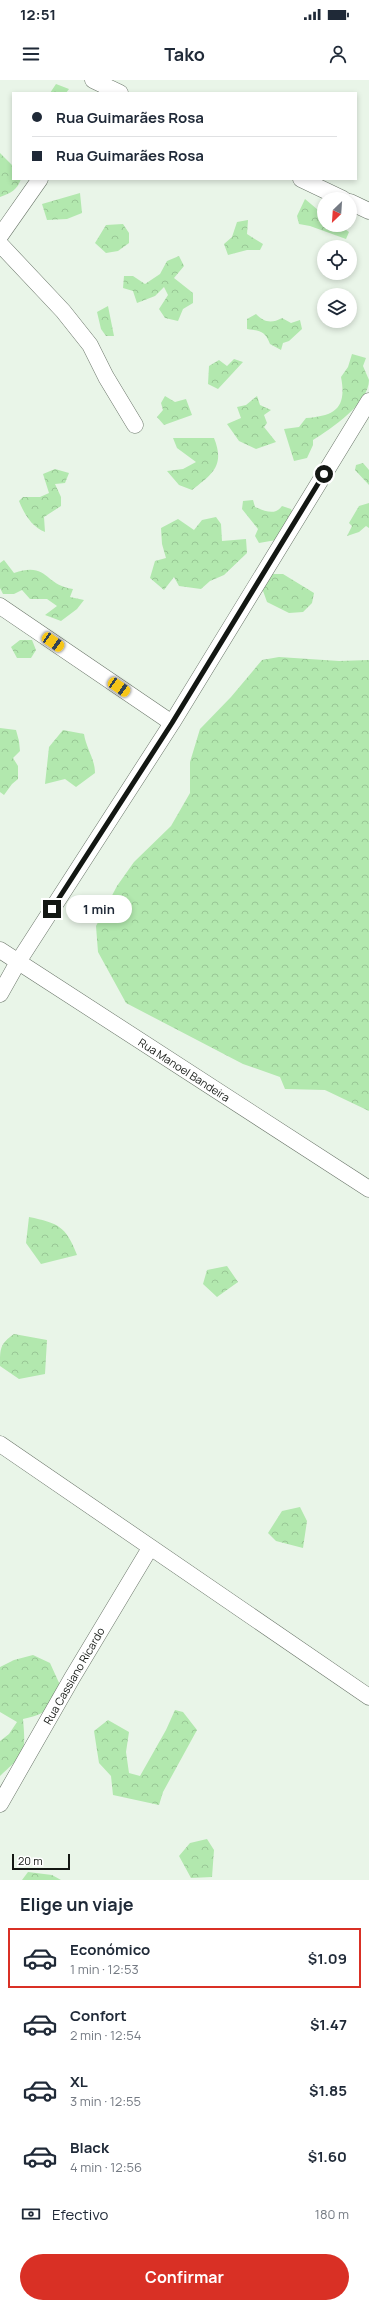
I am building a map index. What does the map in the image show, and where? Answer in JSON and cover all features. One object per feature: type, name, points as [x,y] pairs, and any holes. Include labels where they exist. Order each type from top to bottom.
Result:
[{"type":"street","points":[[95,84],[117,92]]},
{"type":"street","points":[[0,236],[39,180]]},
{"type":"street","points":[[303,180],[328,192]]},
{"type":"street","points":[[357,205],[369,211]]},
{"type":"street","points":[[0,244],[63,311],[90,345],[106,377],[135,425]]},
{"type":"street","points":[[0,994],[18,962],[172,723],[369,401]]},
{"type":"street","points":[[0,606],[172,723]]},
{"type":"street","name":"Rua Manoel Bandeira","points":[[0,950],[369,1189]]},
{"type":"street","points":[[0,1444],[369,1697]]},
{"type":"street","name":"Rua Cassiano Ricardo","points":[[0,1804],[72,1678],[150,1548]]},
{"type":"green space","points":[[56,84],[69,89],[67,92],[51,92]]},
{"type":"green space","points":[[0,153],[12,165],[12,180],[21,180],[18,186],[13,191],[0,197]]},
{"type":"green space","points":[[80,193],[82,213],[67,219],[47,220],[42,204]]},
{"type":"green space","points":[[305,199],[317,209],[317,229],[299,224],[297,216]]},
{"type":"green space","points":[[248,220],[247,234],[263,244],[260,250],[247,250],[228,255],[224,244],[232,237],[237,222]]},
{"type":"green space","points":[[123,224],[129,233],[129,243],[118,251],[106,253],[95,243],[106,225]]},
{"type":"green space","points":[[327,232],[349,232],[346,239]]},
{"type":"green space","points":[[179,256],[184,266],[174,278],[193,293],[193,303],[183,309],[178,321],[165,318],[159,309],[168,295],[164,287],[155,296],[137,303],[133,291],[123,288],[124,276],[133,276],[145,284],[160,274],[167,261]]},
{"type":"green space","points":[[108,306],[114,336],[106,336],[101,329],[97,312]]},
{"type":"green space","points":[[256,314],[262,319],[268,321],[274,321],[282,318],[291,323],[300,320],[302,329],[289,341],[283,343],[281,350],[270,344],[262,332],[247,329],[247,319]]},
{"type":"green space","points":[[352,354],[366,358],[363,366],[369,380],[363,398],[339,422],[313,440],[313,445],[307,458],[294,461],[284,429],[299,427],[306,418],[325,415],[337,408],[342,396],[341,377],[348,367]]},
{"type":"green space","points":[[234,359],[243,362],[218,389],[208,384],[209,366],[219,360],[227,366]]},
{"type":"green space","points":[[165,396],[175,402],[186,399],[192,415],[164,425],[157,417],[163,410],[161,403]]},
{"type":"green space","points":[[257,396],[260,405],[271,410],[264,415],[267,423],[264,427],[276,442],[256,449],[239,441],[227,424],[241,418],[237,407],[246,405]]},
{"type":"green space","points":[[173,438],[214,438],[218,455],[215,468],[206,479],[192,490],[179,485],[167,471],[183,469],[196,462],[177,448]]},
{"type":"green space","points":[[363,463],[369,470],[369,485],[355,470],[356,465]]},
{"type":"green space","points":[[55,469],[69,473],[65,483],[55,484],[61,497],[61,506],[44,517],[45,532],[36,527],[29,520],[19,501],[23,497],[40,497],[49,493],[43,474]]},
{"type":"green space","points":[[253,500],[255,507],[270,512],[276,511],[282,506],[291,509],[293,513],[276,540],[259,543],[255,536],[258,529],[242,509],[243,501]]},
{"type":"green space","points":[[369,503],[369,528],[366,526],[359,532],[347,536],[352,526],[349,523],[359,506]]},
{"type":"green space","points":[[216,517],[221,524],[222,541],[246,539],[247,553],[224,575],[210,581],[201,589],[179,586],[174,577],[164,590],[150,578],[155,561],[166,558],[162,544],[161,528],[178,519],[194,530],[202,520]]},
{"type":"green space","points":[[4,560],[14,573],[25,570],[40,572],[56,583],[73,589],[70,597],[84,600],[77,609],[61,621],[45,615],[57,606],[47,599],[30,599],[22,590],[14,594],[3,594],[0,588],[0,563]]},
{"type":"green space","points":[[271,574],[283,574],[314,593],[312,603],[303,612],[289,613],[267,602],[262,588]]},
{"type":"green space","points":[[20,640],[32,640],[36,650],[31,658],[17,658],[11,647]]},
{"type":"green space","points":[[279,657],[339,661],[369,660],[369,1111],[325,1090],[285,1089],[280,1077],[243,1064],[126,1003],[98,952],[96,926],[117,886],[134,862],[171,826],[190,793],[190,762],[200,729],[231,697],[262,660]]},
{"type":"green space","points":[[0,728],[16,730],[20,751],[13,758],[18,766],[18,779],[12,784],[4,795],[0,792]]},
{"type":"green space","points":[[63,730],[84,734],[94,763],[95,773],[76,787],[65,779],[45,784],[49,747]]},
{"type":"green space","points":[[29,1217],[47,1221],[60,1227],[69,1238],[77,1255],[41,1264],[26,1243]]},
{"type":"green space","points":[[227,1266],[238,1282],[217,1297],[203,1284],[207,1270]]},
{"type":"green space","points":[[14,1334],[47,1340],[45,1374],[19,1379],[0,1366],[0,1355],[3,1344]]},
{"type":"green space","points":[[300,1507],[307,1521],[303,1548],[276,1541],[268,1533],[282,1511]]},
{"type":"green space","points":[[33,1655],[50,1663],[60,1685],[52,1705],[48,1709],[38,1715],[23,1719],[24,1746],[22,1752],[15,1762],[0,1776],[0,1741],[9,1734],[17,1722],[0,1712],[0,1667],[14,1660]]},
{"type":"green space","points":[[175,1710],[183,1712],[197,1730],[163,1792],[159,1805],[113,1795],[111,1776],[99,1763],[94,1731],[108,1720],[129,1732],[126,1752],[129,1773],[140,1776],[166,1730]]},
{"type":"green space","points":[[207,1839],[214,1850],[212,1877],[191,1878],[179,1856],[190,1843]]},
{"type":"green space","points":[[28,1872],[52,1875],[61,1880],[22,1880]]},
{"type":"route","points":[[52,909],[172,723],[324,474]]}]
